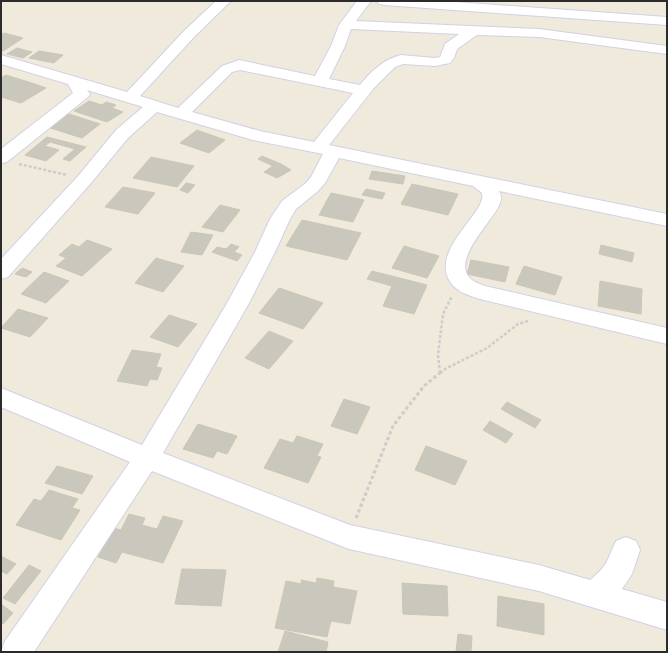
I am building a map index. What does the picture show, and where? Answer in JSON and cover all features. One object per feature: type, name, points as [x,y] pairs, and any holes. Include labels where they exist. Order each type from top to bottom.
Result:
[{"type":"street","points":[[130,98],[189,34],[224,1]]},
{"type":"street","points":[[320,81],[338,46],[346,25],[364,1]]},
{"type":"street","points":[[384,1],[667,21]]},
{"type":"street","points":[[346,25],[540,33],[667,50]]},
{"type":"street","points":[[16,652],[147,458],[213,348],[265,252],[280,218],[289,205],[312,187],[318,179],[325,150],[364,91],[390,64],[395,61],[401,59],[435,62],[445,60],[448,58],[450,47],[474,30]]},
{"type":"street","points":[[1,59],[238,131],[667,220]]},
{"type":"street","points":[[181,114],[227,69],[239,65],[364,91]]},
{"type":"street","points":[[9,161],[82,94],[74,82]]},
{"type":"street","points":[[1,272],[85,179],[122,134],[154,106]]},
{"type":"street","points":[[479,181],[489,190],[492,195],[491,203],[459,251],[455,266],[458,278],[464,284],[480,292],[667,336]]},
{"type":"street","points":[[1,397],[147,458],[349,537],[539,578],[667,616]]},
{"type":"street","points":[[593,594],[612,581],[618,574],[626,550]]},
{"type":"path","points":[[9,161],[85,179]]},
{"type":"path","points":[[440,373],[438,355],[443,314],[451,299],[458,278]]},
{"type":"path","points":[[349,537],[393,426],[424,386],[440,373],[487,348],[518,324],[556,310]]},
{"type":"building","points":[[4,33],[23,38],[3,51],[1,50],[1,35]]},
{"type":"building","points":[[17,48],[32,52],[23,58],[7,54]]},
{"type":"building","points":[[39,51],[63,55],[54,63],[29,58]]},
{"type":"building","points":[[6,75],[46,88],[21,103],[1,97],[1,78]]},
{"type":"building","points":[[89,101],[102,105],[106,102],[116,105],[112,108],[123,112],[107,122],[74,111]]},
{"type":"building","points":[[66,113],[100,124],[82,138],[47,127]]},
{"type":"building","points":[[197,130],[225,140],[209,153],[180,143]]},
{"type":"building","points":[[47,137],[86,147],[70,161],[63,159],[75,149],[50,142],[45,146],[59,150],[46,161],[25,155]]},
{"type":"building","points":[[262,156],[291,170],[277,178],[264,172],[273,166],[258,159]]},
{"type":"building","points":[[151,157],[194,166],[177,187],[133,178]]},
{"type":"building","points":[[372,171],[405,176],[403,184],[369,179]]},
{"type":"building","points":[[186,183],[195,185],[188,193],[180,190]]},
{"type":"building","points":[[412,184],[458,194],[448,215],[401,204]]},
{"type":"building","points":[[123,187],[155,193],[138,214],[105,207]]},
{"type":"building","points":[[366,189],[385,193],[382,199],[362,195]]},
{"type":"building","points":[[331,193],[364,200],[353,222],[319,215]]},
{"type":"building","points":[[220,205],[240,210],[223,232],[202,227]]},
{"type":"building","points":[[302,220],[361,233],[347,260],[286,246]]},
{"type":"building","points":[[191,232],[213,235],[202,255],[181,252]]},
{"type":"building","points":[[87,240],[112,249],[82,276],[56,266],[66,258],[59,255],[72,244],[79,247]]},
{"type":"building","points":[[231,244],[239,247],[234,252],[242,255],[237,261],[212,252],[217,247],[226,249]]},
{"type":"building","points":[[601,245],[634,253],[632,262],[599,254]]},
{"type":"building","points":[[404,246],[439,256],[427,278],[392,268]]},
{"type":"building","points":[[156,258],[184,266],[163,292],[135,283]]},
{"type":"building","points":[[471,260],[509,267],[505,282],[467,274]]},
{"type":"building","points":[[524,266],[562,277],[555,295],[516,284]]},
{"type":"building","points":[[22,268],[32,272],[26,277],[15,274]]},
{"type":"building","points":[[372,271],[427,285],[414,314],[383,306],[392,286],[367,279]]},
{"type":"building","points":[[44,272],[69,281],[46,303],[21,294]]},
{"type":"building","points":[[600,281],[642,289],[641,314],[598,306]]},
{"type":"building","points":[[279,288],[323,303],[303,329],[259,313]]},
{"type":"building","points":[[18,309],[48,318],[30,337],[1,328]]},
{"type":"building","points":[[169,315],[197,324],[178,347],[150,337]]},
{"type":"building","points":[[269,331],[293,341],[269,369],[245,358]]},
{"type":"building","points":[[132,350],[161,354],[156,367],[162,368],[157,380],[150,379],[147,386],[117,381]]},
{"type":"building","points":[[344,399],[370,407],[357,434],[331,426]]},
{"type":"building","points":[[507,402],[541,420],[535,428],[501,409]]},
{"type":"building","points":[[490,421],[513,434],[506,443],[483,430]]},
{"type":"building","points":[[198,424],[237,436],[227,454],[217,451],[213,458],[183,449]]},
{"type":"building","points":[[297,436],[323,444],[317,456],[321,457],[308,483],[264,468],[280,439],[293,443]]},
{"type":"building","points":[[426,446],[467,461],[455,485],[415,470]]},
{"type":"building","points":[[57,466],[93,476],[82,494],[45,483]]},
{"type":"building","points":[[49,490],[78,499],[72,508],[80,510],[61,540],[16,525],[34,499],[41,501]]},
{"type":"building","points":[[129,514],[145,518],[142,525],[157,529],[163,516],[183,521],[163,563],[122,552],[116,563],[98,557],[114,528],[121,530]]},
{"type":"building","points":[[1,556],[16,564],[7,574],[1,571]]},
{"type":"building","points":[[29,565],[41,571],[15,604],[3,598]]},
{"type":"building","points":[[182,569],[226,570],[221,606],[175,604]]},
{"type":"building","points":[[317,578],[334,581],[333,587],[357,591],[350,624],[331,621],[327,637],[275,628],[286,581],[302,584],[301,580],[316,583]]},
{"type":"building","points":[[402,583],[447,586],[448,616],[403,614]]},
{"type":"building","points":[[498,596],[544,604],[544,635],[497,626]]},
{"type":"building","points":[[1,604],[13,613],[3,624],[1,622]]},
{"type":"building","points":[[285,631],[328,642],[326,652],[278,652]]},
{"type":"building","points":[[458,634],[472,636],[471,652],[456,652]]}]
